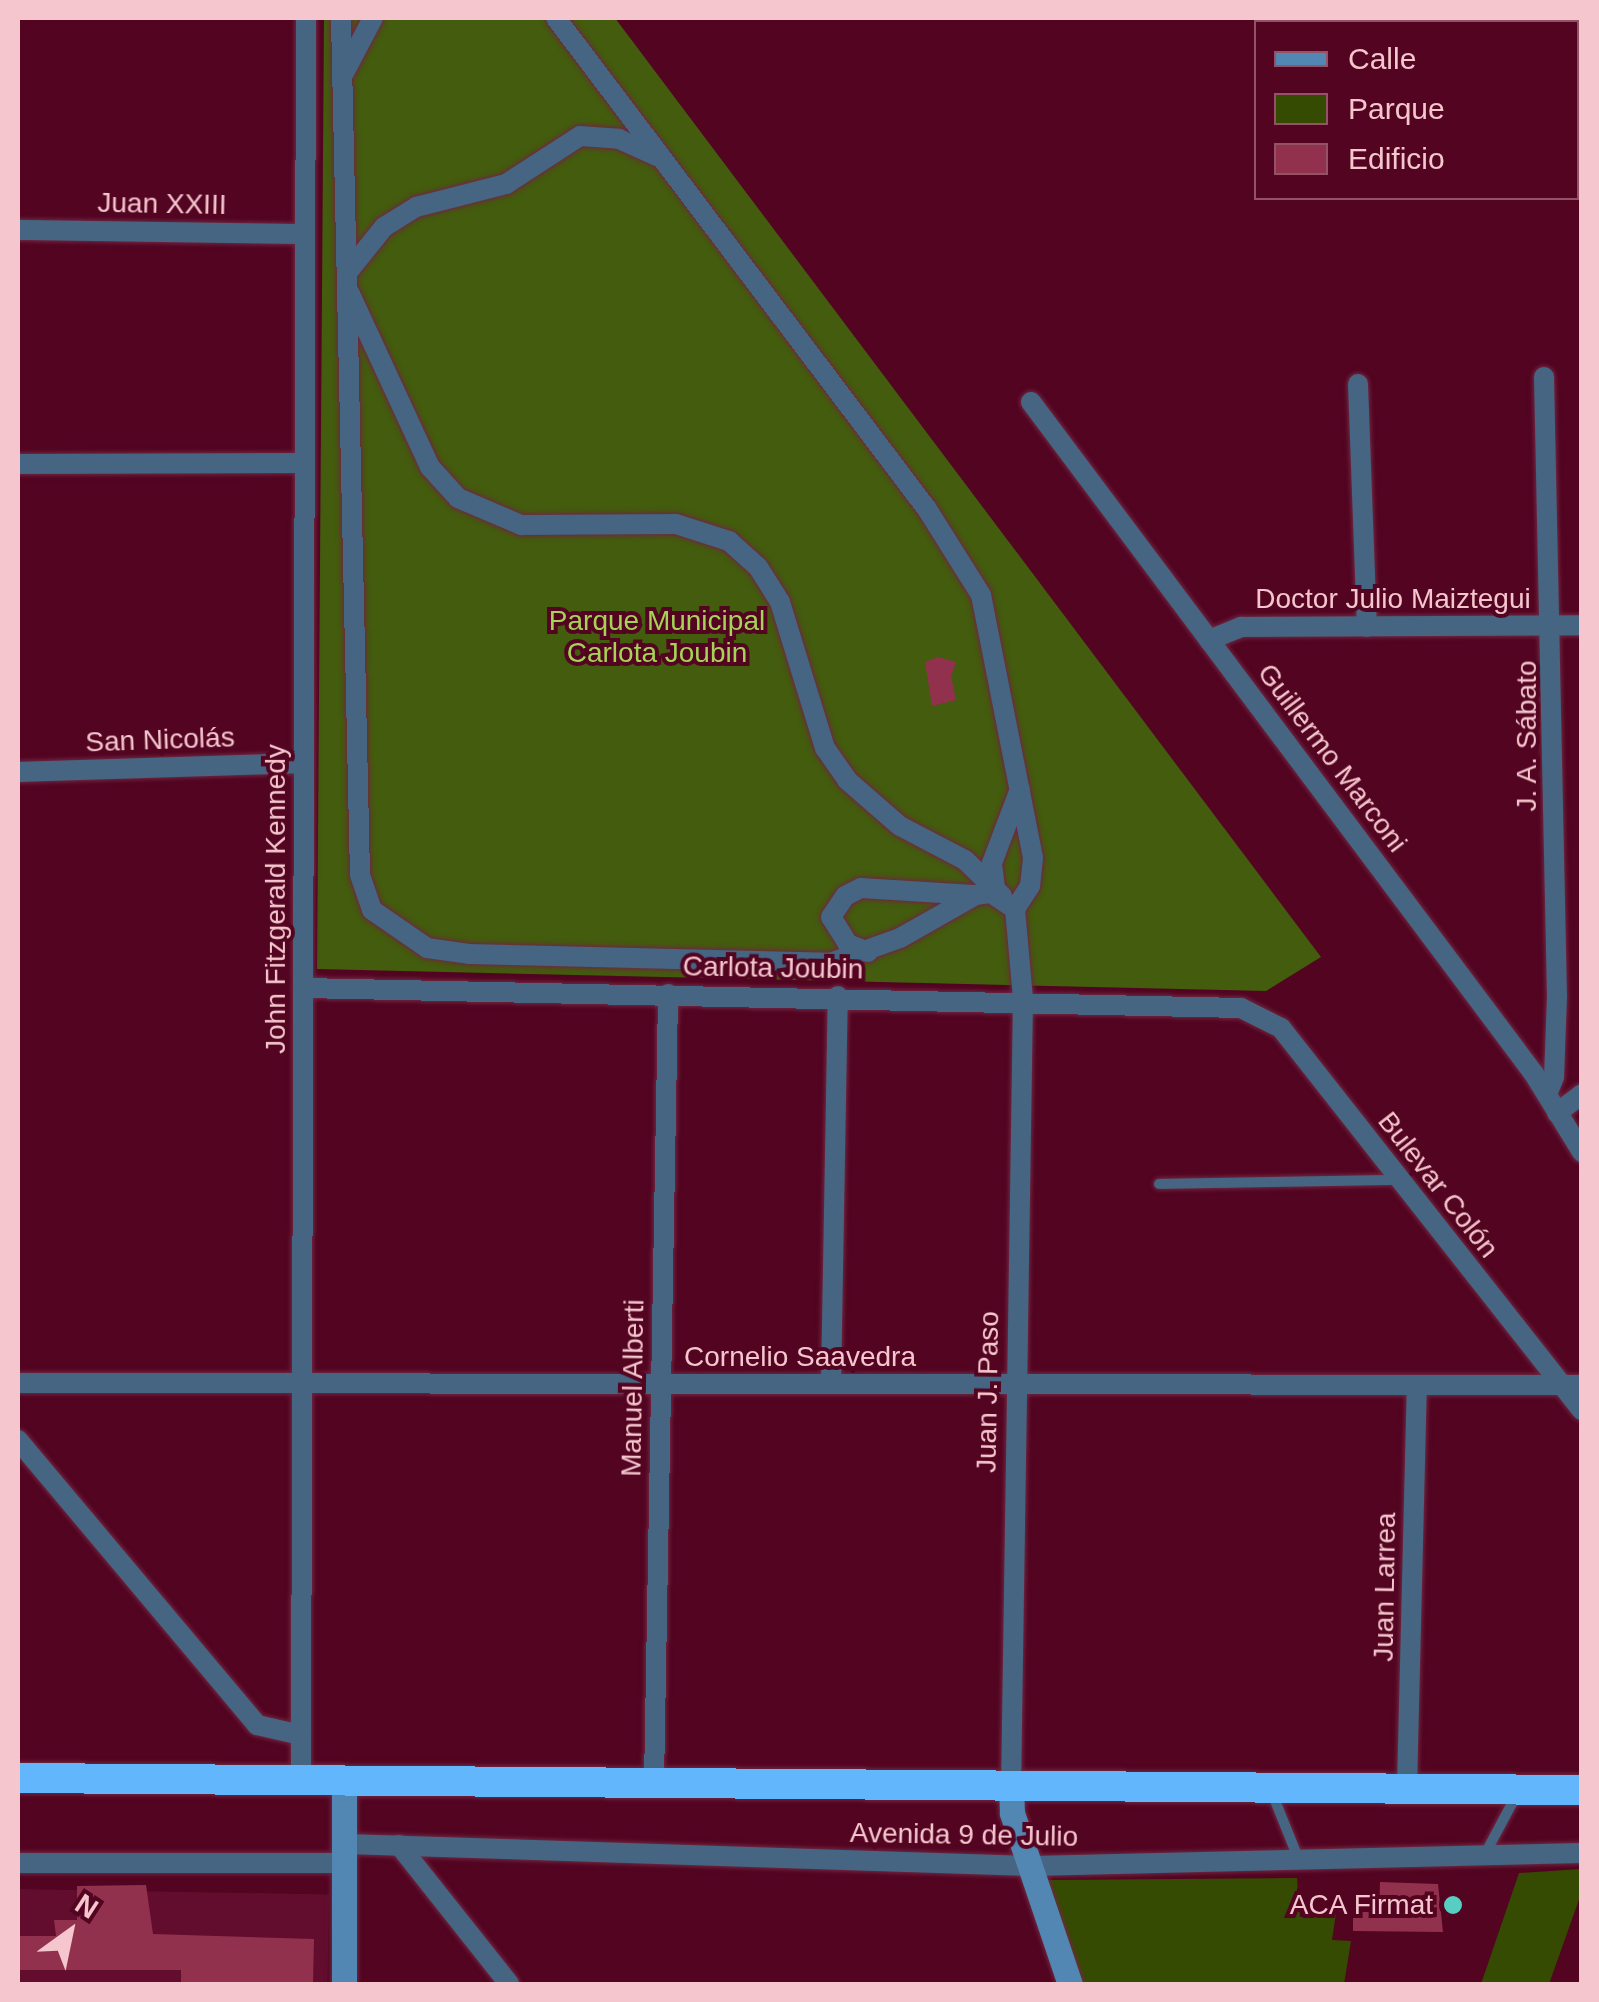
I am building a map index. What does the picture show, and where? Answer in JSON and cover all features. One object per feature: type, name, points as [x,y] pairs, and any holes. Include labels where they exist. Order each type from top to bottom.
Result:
[{"type":"highway","points":[[18,1778],[1582,1790]]},
{"type":"main road","points":[[344,1780],[344,1984]]},
{"type":"main road","points":[[1011,1786],[1012,1813],[1070,1984]]},
{"type":"street","name":"John Fitzgerald Kennedy","points":[[301,1780],[306,18]]},
{"type":"street","points":[[341,18],[360,875],[372,910],[427,948],[470,954],[830,963],[868,952],[1030,886],[1034,858],[981,596],[927,509],[556,18]]},
{"type":"street","points":[[343,76],[373,18]]},
{"type":"street","points":[[347,281],[384,227],[416,206],[506,184],[580,136],[620,138],[660,158]]},
{"type":"street","name":"Juan XXIII","points":[[18,230],[306,234]]},
{"type":"street","points":[[347,281],[430,467],[458,498],[520,525],[676,524],[729,540],[758,567],[780,602],[825,748],[847,780],[900,826],[965,860],[997,898]]},
{"type":"street","name":"J. A. Sábato","points":[[1544,377],[1554,625],[1557,996],[1552,1104]]},
{"type":"street","points":[[1358,384],[1368,627]]},
{"type":"street","name":"Guillermo Marconi","points":[[1031,402],[1552,1104],[1582,1152]]},
{"type":"street","points":[[18,464],[305,462]]},
{"type":"street","name":"Doctor Julio Maiztegui","points":[[1209,640],[1241,627],[1582,625]]},
{"type":"street","name":"San Nicolás","points":[[18,772],[304,763]]},
{"type":"street","points":[[997,898],[992,863],[1020,788]]},
{"type":"street","points":[[868,952],[848,944],[831,917],[844,896],[861,888],[997,898]]},
{"type":"street","name":"Juan J. Paso","points":[[997,898],[1022,1000],[1011,1786]]},
{"type":"street","name":"Carlota Joubin","points":[[303,988],[838,996],[1241,1008]]},
{"type":"street","name":"Manuel Alberti","points":[[654,1783],[668,994]]},
{"type":"street","points":[[831,1384],[838,996]]},
{"type":"street","name":"Bulevar Colón","points":[[1241,1008],[1281,1028],[1398,1180],[1572,1384],[1582,1410]]},
{"type":"street","points":[[1552,1104],[1582,1094]]},
{"type":"street","name":"Cornelio Saavedra","points":[[18,1382],[1417,1387],[1572,1384]]},
{"type":"street","name":"Juan Larrea","points":[[1407,1788],[1417,1387]]},
{"type":"street","points":[[18,1440],[257,1725],[301,1736]]},
{"type":"street","points":[[399,1845],[509,1984]]},
{"type":"street","name":"Avenida 9 de Julio","points":[[18,1863],[345,1853],[399,1845],[1032,1866],[1582,1853]]},
{"type":"lane","points":[[1159,1184],[1398,1180]]},
{"type":"lane","points":[[1270,1788],[1298,1860]]},
{"type":"lane","points":[[1484,1855],[1519,1790]]},
{"type":"shaded area","points":[[18,1889],[329,1894],[327,1984],[18,1984]]},
{"type":"green space","name":"Parque Municipal Carlota Joubin","points":[[324,18],[615,18],[1321,957],[1266,991],[317,969]]},
{"type":"green space","points":[[1581,1869],[1581,1894],[1549,1984],[1481,1984],[1519,1873]]},
{"type":"green space","points":[[1297,1878],[1300,1917],[1336,1913],[1332,1940],[1351,1941],[1344,1984],[1082,1984],[1048,1880]]},
{"type":"building","points":[[938,657],[956,662],[951,676],[956,700],[932,706],[925,662]]},
{"type":"building","points":[[1380,1882],[1438,1884],[1443,1932],[1353,1931],[1353,1912],[1379,1912]]},
{"type":"building","points":[[146,1885],[153,1934],[314,1939],[313,1984],[181,1984],[181,1970],[18,1970],[18,1936],[56,1936],[54,1920],[77,1920],[77,1886]]},
{"type":"place","name":"ACA Firmat","points":[[1453,1905]]}]
